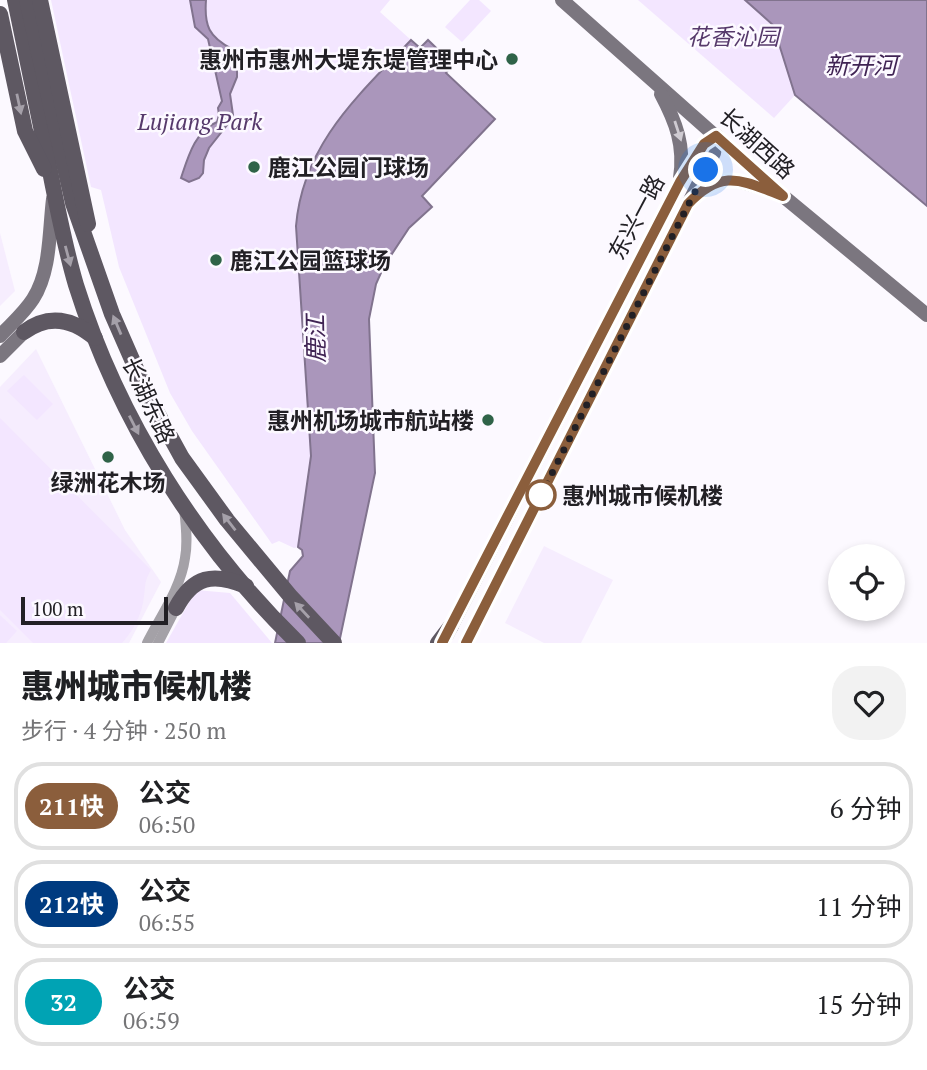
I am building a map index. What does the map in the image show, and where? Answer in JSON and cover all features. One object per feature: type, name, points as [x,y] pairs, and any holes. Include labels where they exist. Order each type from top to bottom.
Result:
[{"type":"main road","points":[[15,0],[45,114]]},
{"type":"main road","points":[[27,0],[45,114]]},
{"type":"main road","name":"长湖东路","points":[[40,0],[84,200],[97,274]]},
{"type":"main road","name":"长湖东路","points":[[0,14],[25,131],[53,189]]},
{"type":"main road","name":"长湖东路","points":[[45,114],[53,189],[71,269],[97,340],[137,431],[183,505],[246,586],[298,643]]},
{"type":"main road","name":"长湖东路","points":[[45,114],[97,274],[148,396],[171,440],[220,511],[272,575],[334,643]]},
{"type":"main road","points":[[24,332],[42,321],[60,319],[75,324],[97,340]]},
{"type":"main road","points":[[176,608],[189,589],[202,580],[225,579],[246,586]]},
{"type":"main road","points":[[440,643],[451,626]]},
{"type":"street","name":"长湖西路","points":[[562,0],[783,196],[927,315]]},
{"type":"street","points":[[655,84],[674,118],[681,141],[680,182]]},
{"type":"street","name":"东兴一路","points":[[451,626],[680,182],[704,144],[716,136]]},
{"type":"street","name":"东兴一路","points":[[466,643],[714,153],[716,136]]},
{"type":"street","points":[[688,204],[702,189],[715,182],[729,180],[783,196]]},
{"type":"street","points":[[0,335],[24,311],[37,293],[44,270],[53,189]]},
{"type":"street","points":[[0,356],[24,332]]},
{"type":"street","points":[[147,643],[170,599],[184,563],[187,540],[183,505]]},
{"type":"street","points":[[158,643],[176,608]]},
{"type":"shaded area","points":[[0,233],[15,291],[0,306]]},
{"type":"shaded area","points":[[36,349],[125,530],[161,582],[129,643],[0,643],[0,387]]},
{"type":"shaded area","points":[[544,546],[613,580],[581,643],[544,643],[505,623]]},
{"type":"green space","name":"Lujiang Park","points":[[51,0],[390,0],[380,12],[411,40],[336,123],[309,170],[301,197],[296,226],[311,456],[298,547],[294,548],[279,541],[272,544],[192,431],[170,393],[119,267],[101,190],[91,187]]},
{"type":"green space","points":[[470,0],[479,0],[491,11],[462,42],[445,27]]},
{"type":"green space","name":"花香沁园","points":[[638,0],[745,0],[773,25],[795,95],[774,118]]},
{"type":"green space","points":[[24,375],[53,404],[37,420],[7,391]]},
{"type":"green space","points":[[0,418],[151,570],[140,614],[122,643],[33,643],[0,610]]},
{"type":"green space","points":[[196,590],[230,593],[272,643],[166,643]]},
{"type":"green space","points":[[0,615],[17,631],[6,643],[0,643]]},
{"type":"water","points":[[190,0],[206,0],[207,24],[218,40],[232,49],[237,63],[237,77],[230,94],[233,115],[231,120],[209,148],[203,173],[189,182],[181,178],[190,153],[203,132],[217,122],[218,108],[222,101],[208,39],[195,27]]},
{"type":"water","name":"新开河","points":[[745,0],[927,0],[927,206],[795,95],[773,25]]},
{"type":"water","name":"鹿江","points":[[411,40],[420,48],[428,40],[453,64],[446,73],[495,119],[422,196],[432,207],[409,228],[384,266],[376,284],[369,319],[375,473],[339,643],[275,643],[290,571],[303,556],[298,547],[311,456],[296,226],[301,197],[309,170],[336,123]]},
{"type":"bus line","name":"211快","points":[[442,643],[680,182],[704,144],[716,136],[783,196],[729,180],[715,182],[702,189],[688,204],[466,643]]},
{"type":"place","name":"惠州市惠州大堤东堤管理中心","points":[[512,59]]},
{"type":"place","name":"鹿江公园门球场","points":[[254,167]]},
{"type":"place","name":"鹿江公园篮球场","points":[[216,260]]},
{"type":"place","name":"惠州机场城市航站楼","points":[[488,420]]},
{"type":"place","name":"绿洲花木场","points":[[108,457]]},
{"type":"place","name":"惠州城市候机楼","points":[[541,495]]},
{"type":"route","points":[[541,495],[706,170]]}]
